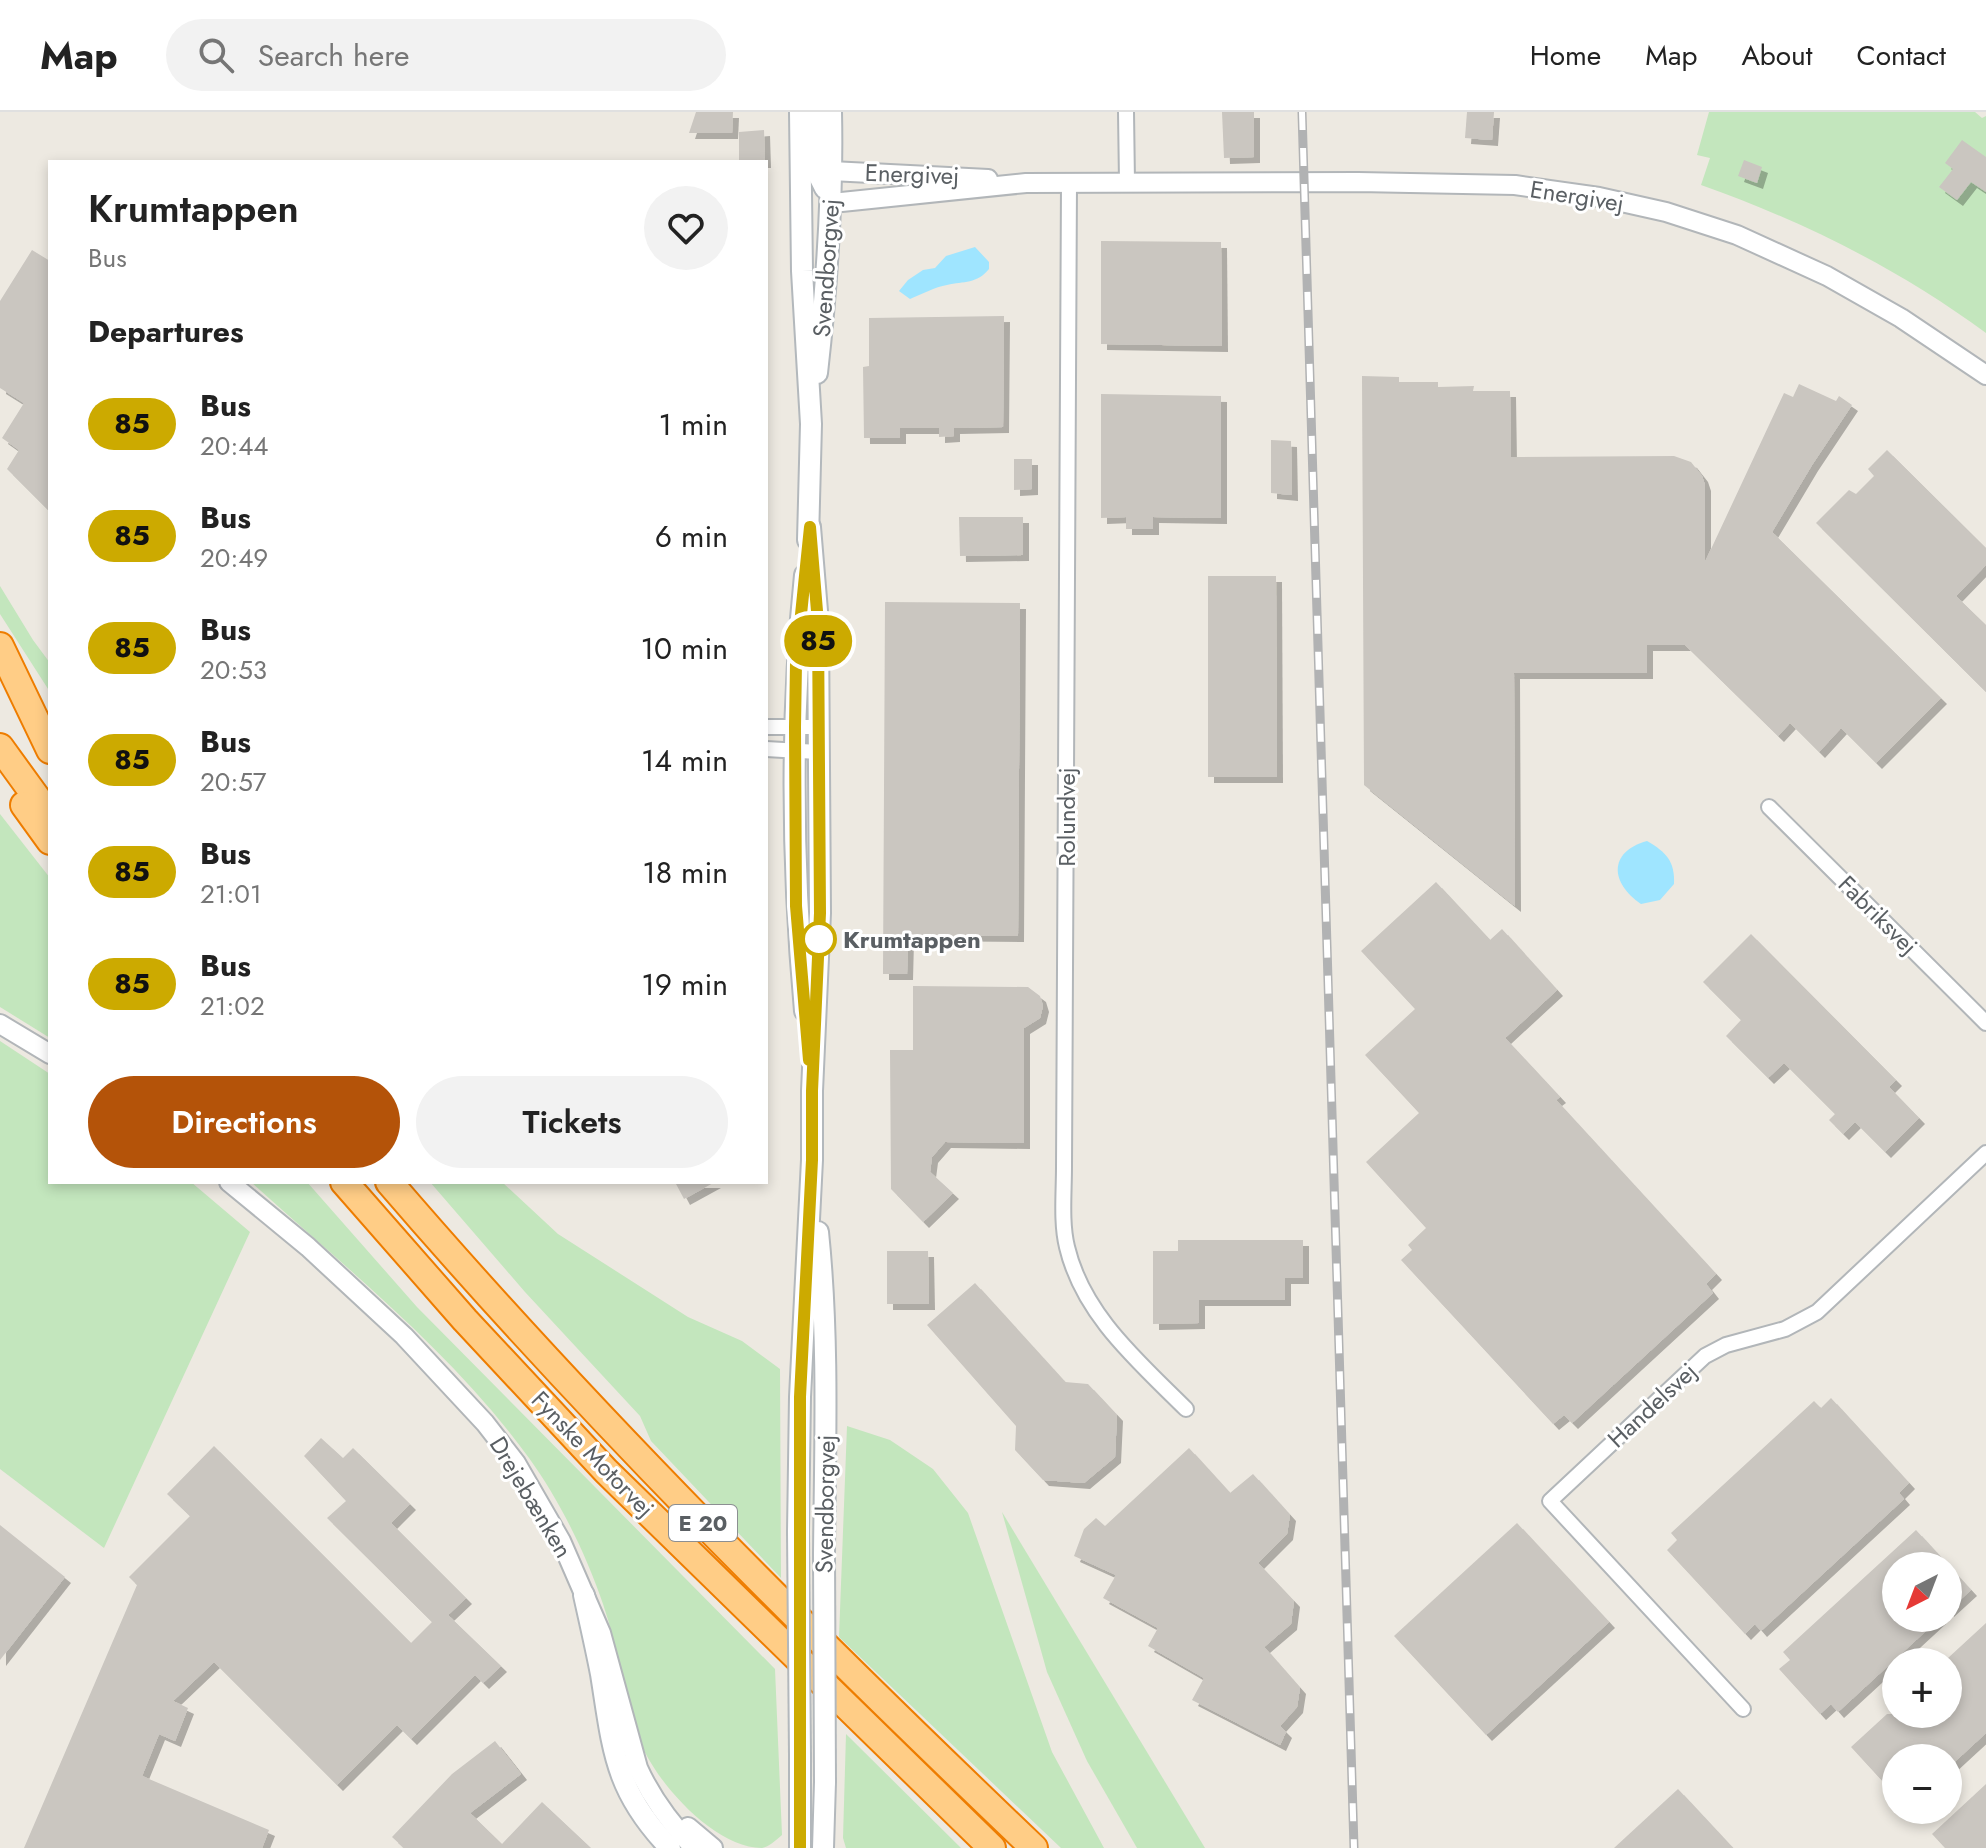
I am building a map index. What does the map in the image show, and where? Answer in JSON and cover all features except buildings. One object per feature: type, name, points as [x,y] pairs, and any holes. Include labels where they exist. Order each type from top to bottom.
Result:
[{"type":"highway","points":[[0,646],[48,747]]},
{"type":"highway","points":[[0,681],[48,748]]},
{"type":"highway","points":[[0,747],[48,813]]},
{"type":"highway","points":[[0,773],[48,838]]},
{"type":"highway","name":"Fynske Motorvej","points":[[346,1184],[465,1320],[606,1471],[992,1848]]},
{"type":"highway","name":"Fynske Motorvej","points":[[391,1184],[641,1460],[783,1605],[1034,1848]]},
{"type":"main road","name":"Svendborgvej","points":[[800,112],[816,176],[832,203],[829,274],[811,424]]},
{"type":"main road","points":[[814,112],[816,176]]},
{"type":"main road","name":"Svendborgvej","points":[[798,1844],[800,1397],[820,913],[818,623],[810,527],[811,424],[802,271],[816,176],[831,112]]},
{"type":"main road","name":"Svendborgvej","points":[[810,527],[796,663],[795,750],[796,906],[812,1091]]},
{"type":"main road","name":"Svendborgvej","points":[[812,1160],[824,1294],[826,1381],[823,1848]]},
{"type":"main road","points":[[584,1595],[599,1661],[616,1764],[635,1807],[670,1848]]},
{"type":"street","points":[[1126,112],[1127,182]]},
{"type":"street","name":"Energivej","points":[[816,176],[957,175],[1026,183]]},
{"type":"street","name":"Energivej","points":[[832,203],[1026,183],[1515,185],[1666,212],[1737,235],[1827,276],[1901,318],[1986,375]]},
{"type":"street","name":"Rolundvej","points":[[1069,183],[1066,1244],[1076,1276],[1097,1314],[1126,1349],[1186,1409]]},
{"type":"street","points":[[768,727],[818,727]]},
{"type":"street","points":[[768,749],[818,752]]},
{"type":"street","name":"Fabriksvej","points":[[1769,807],[1986,1023]]},
{"type":"street","points":[[0,1024],[48,1053]]},
{"type":"street","name":"Handelsvej","points":[[1743,1709],[1550,1501],[1705,1356],[1726,1345],[1785,1329],[1817,1312],[1986,1153]]},
{"type":"street","name":"Drejebænken","points":[[231,1184],[308,1247],[404,1336],[485,1423],[516,1463],[561,1541],[601,1633],[629,1743],[646,1787],[671,1823],[694,1848]]},
{"type":"street","points":[[646,1787],[713,1848]]},
{"type":"green space","points":[[1709,112],[1975,112],[1982,118],[1986,116],[1986,333],[1919,288],[1849,248],[1776,214],[1701,185],[1710,158],[1697,155]]},
{"type":"green space","points":[[0,586],[48,660],[48,689],[0,614]]},
{"type":"green space","points":[[0,814],[48,875],[48,1037],[0,1007]]},
{"type":"green space","points":[[0,1041],[48,1073],[48,1184],[193,1184],[250,1232],[104,1548],[0,1469]]},
{"type":"green space","points":[[253,1184],[309,1184],[417,1307],[775,1669],[782,1835],[775,1841],[762,1848],[743,1845],[724,1836],[687,1808],[657,1772],[639,1738],[596,1585],[562,1510],[529,1458],[467,1383],[361,1280]]},
{"type":"green space","points":[[432,1184],[504,1184],[558,1234],[688,1317],[742,1341],[780,1369],[781,1578],[651,1441],[640,1416],[525,1292]]},
{"type":"green space","points":[[847,1426],[890,1440],[933,1469],[968,1513],[1052,1752],[1104,1848],[1061,1848],[839,1637]]},
{"type":"green space","points":[[1002,1512],[1205,1848],[1137,1848],[1087,1761],[1047,1672]]},
{"type":"green space","points":[[846,1734],[961,1848],[846,1848],[843,1838]]},
{"type":"water","points":[[975,247],[989,262],[989,269],[980,277],[938,287],[910,299],[899,291],[908,280],[923,270],[935,268],[946,256]]},
{"type":"water","points":[[1647,841],[1668,858],[1674,884],[1660,900],[1641,904],[1623,887],[1618,869],[1625,853]]},
{"type":"railway","points":[[1302,112],[1354,1848]]},
{"type":"bus line","name":"85","points":[[800,1848],[800,1397],[820,913],[818,623],[810,527],[796,663],[795,727],[796,906],[809,1060]]},
{"type":"place","name":"Krumtappen","points":[[819,939]]}]
